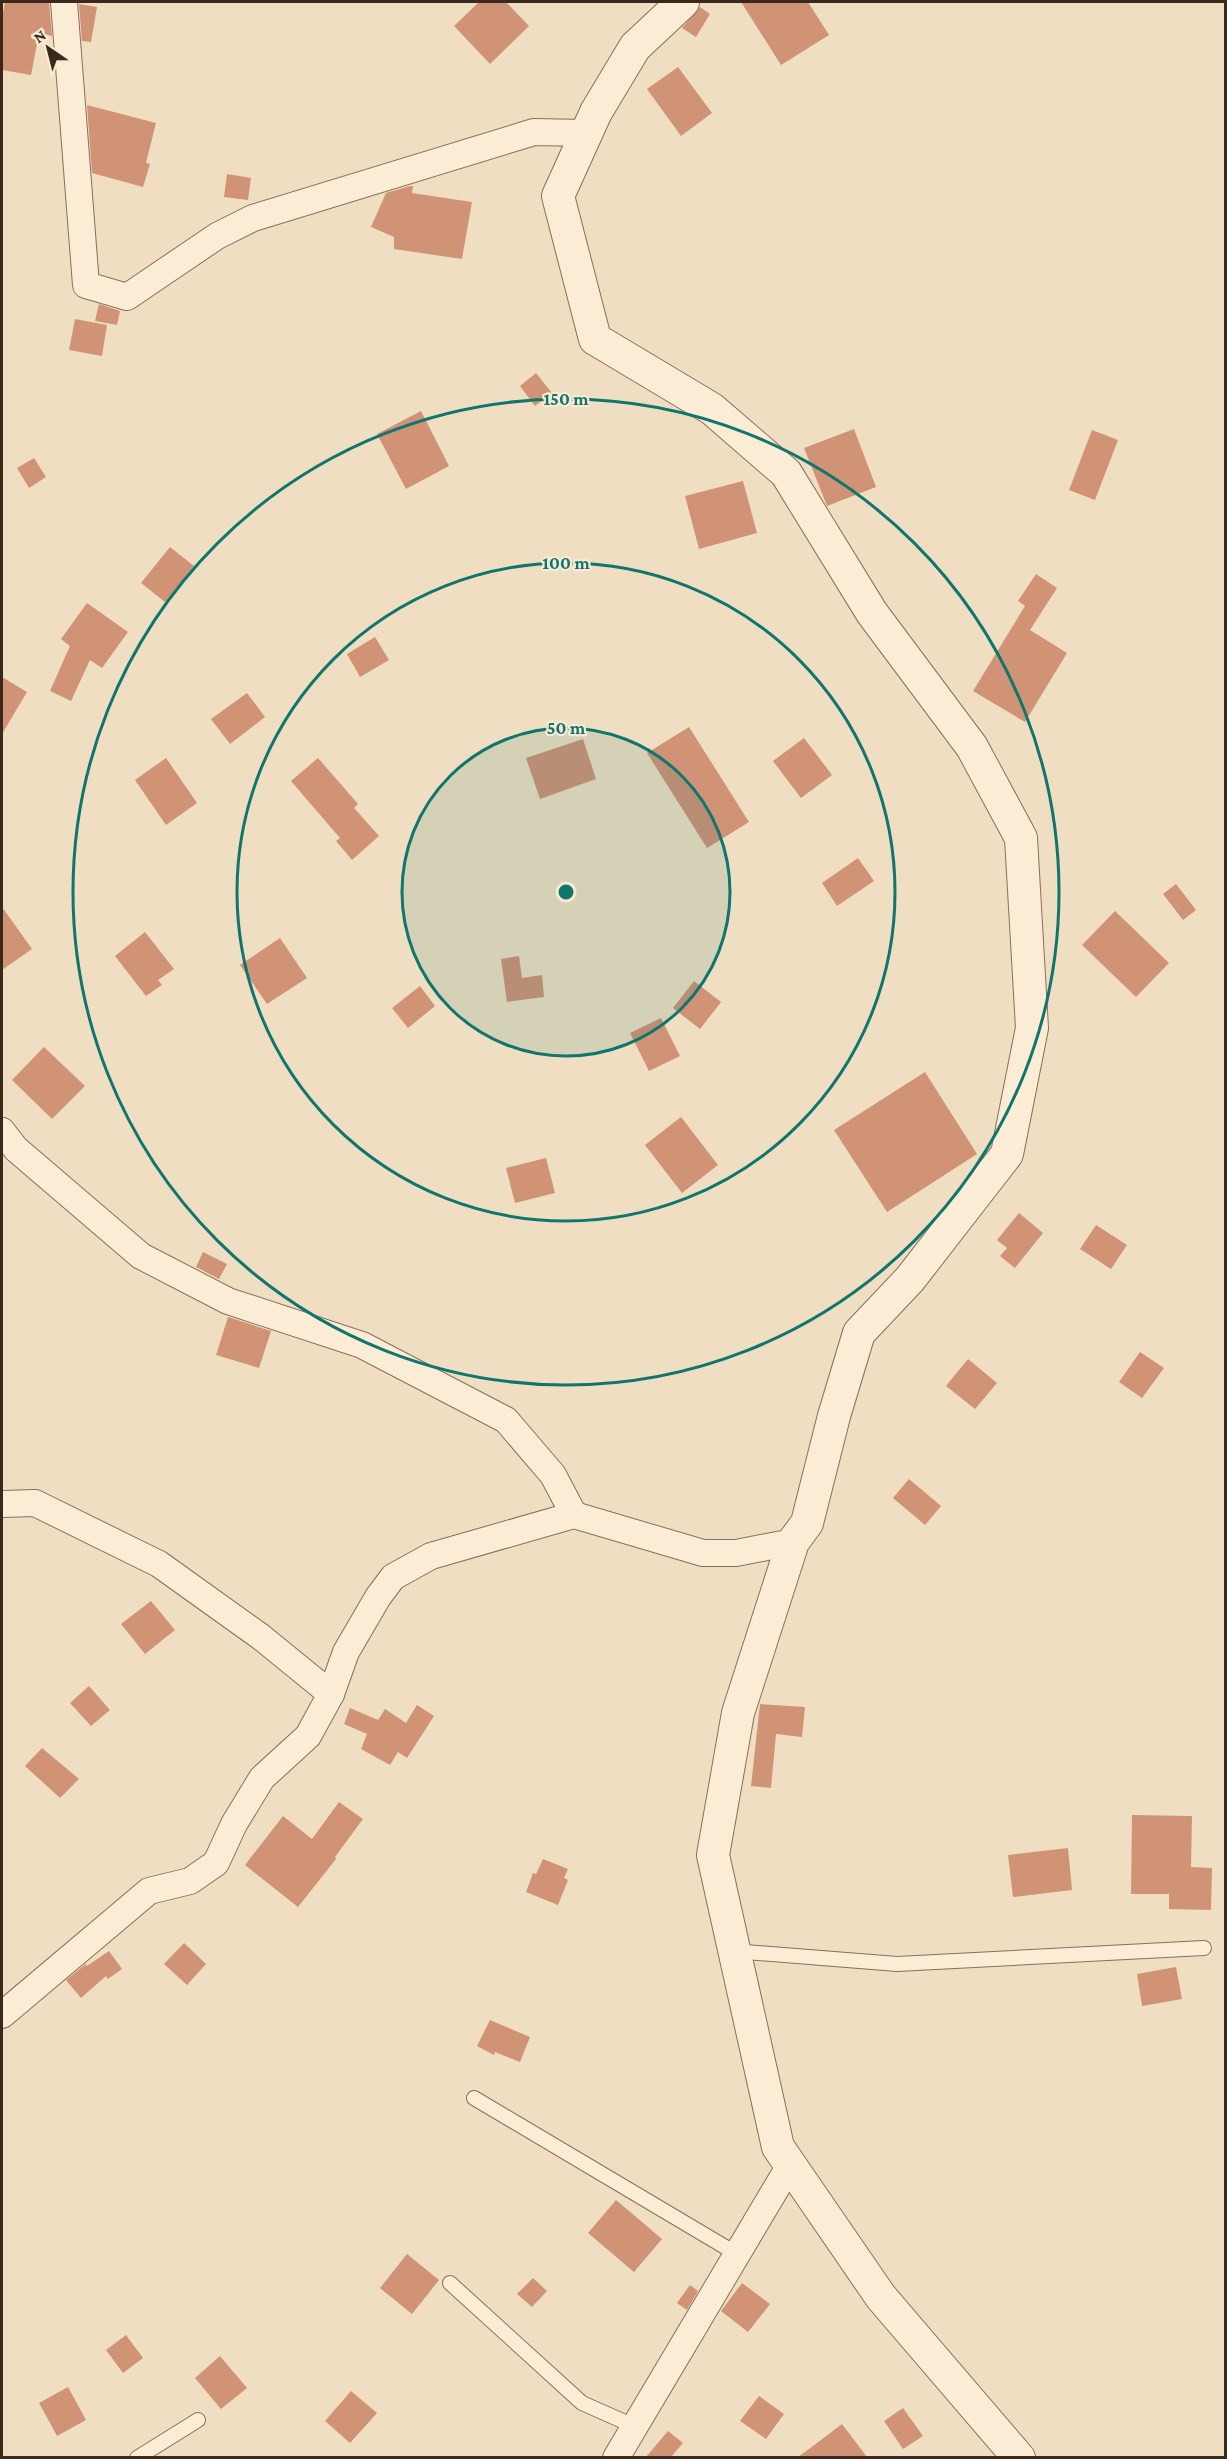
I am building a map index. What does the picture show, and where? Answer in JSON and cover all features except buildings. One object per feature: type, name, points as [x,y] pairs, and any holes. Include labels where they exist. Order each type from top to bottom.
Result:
[{"type":"street","points":[[64,2],[86,285],[127,297],[217,236],[253,219],[534,132],[586,133]]},
{"type":"street","points":[[683,2],[635,47],[596,112],[558,196],[595,339],[712,409],[786,472],[872,613],[972,747],[1021,838],[1032,1028],[1007,1155],[910,1279],[859,1332],[834,1416],[807,1523],[793,1542],[738,1713],[713,1855],[778,2147],[881,2297],[1019,2457]]},
{"type":"street","points":[[2,1131],[16,1149],[141,1256],[228,1301],[362,1346],[506,1419],[553,1475],[574,1515]]},
{"type":"street","points":[[2,1504],[35,1503],[159,1564],[261,1637],[332,1694]]},
{"type":"street","points":[[2,2015],[149,1891],[190,1881],[216,1863],[234,1824],[262,1779],[308,1736],[332,1694],[346,1652],[378,1597],[393,1577],[431,1556],[574,1515],[703,1553],[736,1552],[793,1542]]},
{"type":"street","points":[[616,2457],[790,2165]]},
{"type":"lane","points":[[733,1951],[897,1964],[1204,1948]]},
{"type":"lane","points":[[474,2098],[736,2254]]},
{"type":"lane","points":[[450,2283],[582,2403],[634,2426]]},
{"type":"lane","points":[[137,2457],[198,2420]]}]
